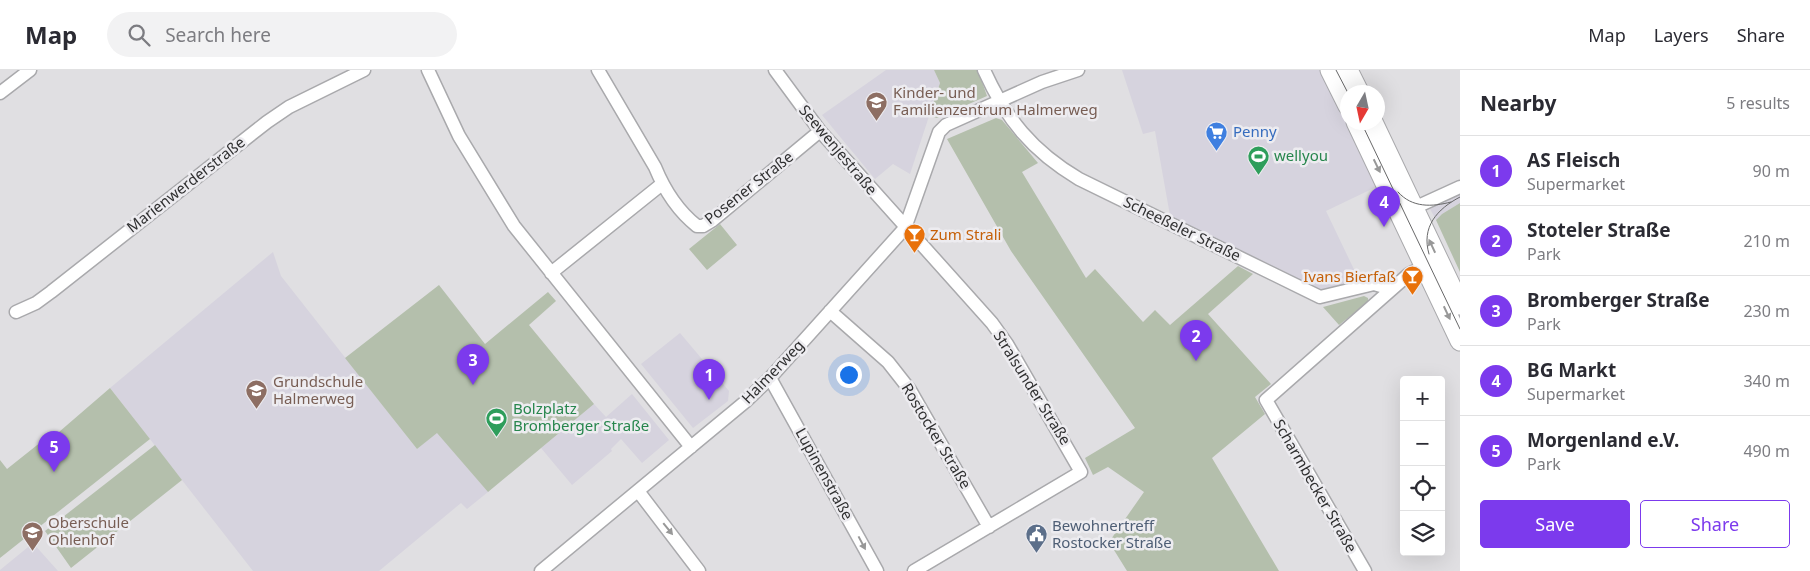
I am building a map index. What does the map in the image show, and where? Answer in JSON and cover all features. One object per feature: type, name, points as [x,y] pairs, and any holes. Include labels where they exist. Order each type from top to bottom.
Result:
[{"type":"main road","points":[[1330,70],[1340,90]]},
{"type":"main road","points":[[1348,70],[1356,85]]},
{"type":"main road","points":[[1360,130],[1460,341]]},
{"type":"main road","points":[[1377,130],[1460,306]]},
{"type":"street","points":[[0,93],[30,70]]},
{"type":"street","name":"Marienwerderstraße","points":[[16,312],[36,303],[267,122],[289,107],[364,70]]},
{"type":"street","points":[[428,70],[459,136],[514,226],[690,447]]},
{"type":"street","name":"Posener Straße","points":[[598,70],[655,167],[662,184],[688,219],[697,226],[703,226],[820,131]]},
{"type":"street","name":"Seewenjestraße","points":[[775,70],[820,131],[905,228]]},
{"type":"street","name":"Scheeßeler Straße","points":[[984,70],[998,102],[1039,151],[1071,175],[1320,297],[1374,284],[1391,289]]},
{"type":"street","points":[[998,102],[1042,82],[1078,70]]},
{"type":"street","name":"Halmerweg","points":[[541,571],[746,402],[770,378],[905,228],[939,132],[946,125],[998,102]]},
{"type":"street","points":[[551,273],[662,184]]},
{"type":"street","points":[[1414,208],[1460,187]]},
{"type":"street","name":"Stralsunder Straße","points":[[905,228],[992,323],[1007,344],[1082,472],[989,527]]},
{"type":"street","points":[[1391,289],[1409,274],[1425,266]]},
{"type":"street","name":"Scharmbecker Straße","points":[[1365,571],[1266,400],[1391,289]]},
{"type":"street","name":"Rostocker Straße","points":[[830,311],[888,362],[910,390],[989,527]]},
{"type":"street","name":"Lupinenstraße","points":[[770,378],[877,571]]},
{"type":"street","points":[[638,491],[699,571]]},
{"type":"street","points":[[914,571],[989,527]]},
{"type":"shaded area","name":"Kinder- und Familienzentrum Halmerweg","points":[[886,70],[934,70],[940,83],[910,174],[893,164],[875,179],[822,115]]},
{"type":"shaded area","points":[[1122,70],[1321,70],[1340,110],[1340,130],[1349,130],[1376,187],[1326,211],[1361,284],[1324,295],[1171,221],[1155,131],[1143,134]]},
{"type":"shaded area","points":[[1460,189],[1460,203],[1436,220],[1428,205]]},
{"type":"shaded area","name":"Grundschule Halmerweg","points":[[273,252],[281,276],[417,449],[437,432],[488,492],[467,509],[461,503],[379,571],[253,571],[110,388]]},
{"type":"shaded area","points":[[680,333],[729,391],[728,401],[693,428],[641,364]]},
{"type":"shaded area","points":[[632,394],[669,440],[642,463],[621,439],[611,449],[612,451],[572,485],[541,448],[594,404],[606,417]]},
{"type":"shaded area","name":"Oberschule Ohlenhof","points":[[33,543],[58,571],[0,571],[0,570]]},
{"type":"green space","points":[[934,70],[978,70],[987,96],[937,118],[929,116],[940,83]]},
{"type":"green space","points":[[996,118],[1002,120],[1038,163],[1022,172],[1086,278],[1095,269],[1143,322],[1155,310],[1170,325],[1238,266],[1253,274],[1208,314],[1271,384],[1255,397],[1265,414],[1212,458],[1279,571],[1127,571],[1109,542],[1144,492],[1108,467],[1093,475],[1085,458],[1135,428],[1011,251],[947,139]]},
{"type":"green space","points":[[1460,203],[1460,272],[1436,220]]},
{"type":"green space","points":[[720,224],[737,245],[707,270],[689,249]]},
{"type":"green space","points":[[439,285],[485,344],[548,292],[556,301],[529,325],[594,404],[488,492],[437,433],[417,449],[345,358]]},
{"type":"green space","points":[[1364,296],[1368,298],[1368,302],[1339,325],[1323,307]]},
{"type":"green space","points":[[110,388],[150,439],[0,558],[0,460],[7,469],[46,438],[52,438]]},
{"type":"green space","points":[[155,445],[182,480],[71,568],[45,531]]},
{"type":"tram line","points":[[1336,70],[1344,85]]},
{"type":"tram line","points":[[1365,130],[1460,329]]},
{"type":"tram line","points":[[1398,192],[1416,204],[1437,205],[1451,202]]},
{"type":"tram line","points":[[1429,254],[1427,244],[1429,227],[1444,207],[1460,197]]},
{"type":"place","name":"Kinder- und Familienzentrum Halmerweg","points":[[877,121]]},
{"type":"place","name":"Penny","points":[[1217,151]]},
{"type":"place","name":"wellyou","points":[[1258,175]]},
{"type":"place","name":"BG Markt","points":[[1384,227]]},
{"type":"place","name":"Zum Strali","points":[[914,254]]},
{"type":"place","name":"Ivans Bierfaß","points":[[1412,296]]},
{"type":"place","name":"Stoteler Straße","points":[[1196,361]]},
{"type":"place","name":"Bromberger Straße","points":[[473,385]]},
{"type":"place","name":"AS Fleisch","points":[[709,400]]},
{"type":"place","name":"Grundschule Halmerweg","points":[[257,410]]},
{"type":"place","name":"Bolzplatz Bromberger Straße","points":[[497,437]]},
{"type":"place","name":"Morgenland e.V.","points":[[54,472]]},
{"type":"place","name":"Oberschule Ohlenhof","points":[[32,551]]},
{"type":"place","name":"Bewohnertreff Rostocker Straße","points":[[1036,554]]}]
